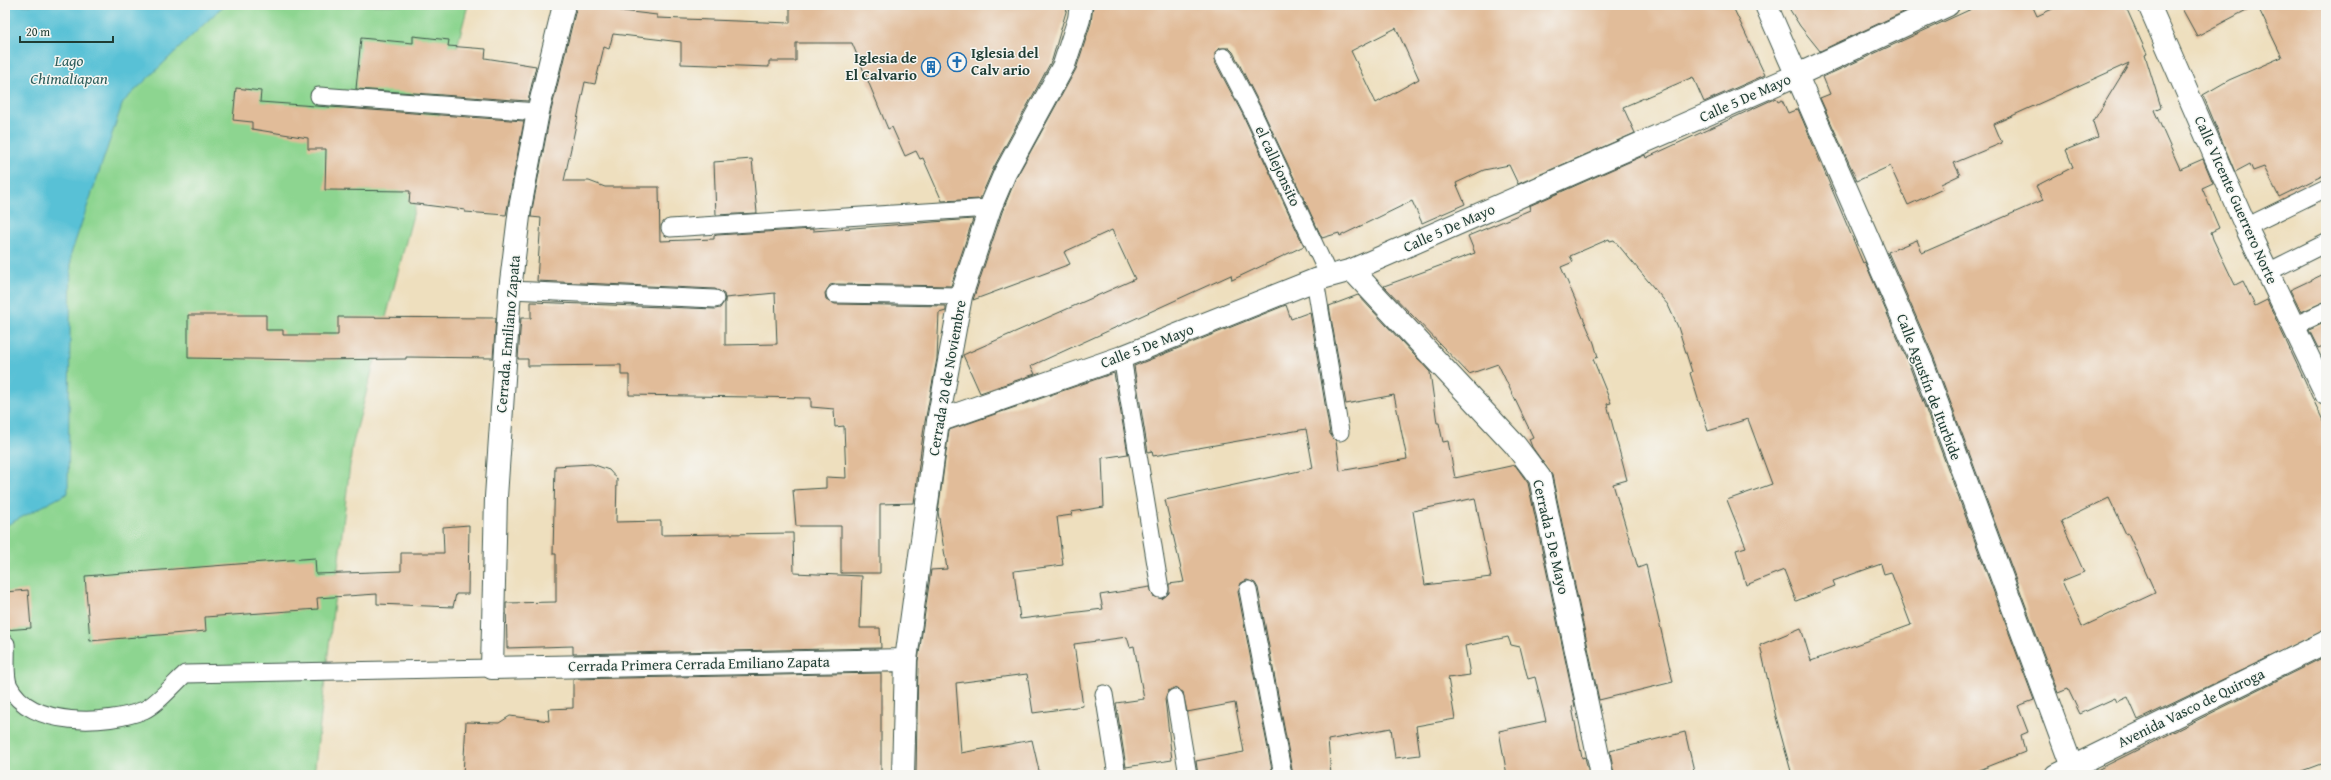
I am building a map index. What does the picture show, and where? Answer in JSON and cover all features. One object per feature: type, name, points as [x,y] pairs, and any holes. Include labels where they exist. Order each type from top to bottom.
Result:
[{"type":"street","name":"Cerrada. Emiliano Zapata","points":[[492,668],[496,497],[510,290],[520,208],[538,112],[564,5]]},
{"type":"street","name":"Cerrada 20 de Noviembre","points":[[903,775],[906,660],[938,421],[961,296],[990,208],[1005,173],[1064,65],[1079,19],[1081,5]]},
{"type":"street","name":"Calle Agustín de Iturbide","points":[[1766,5],[1922,362],[2067,772]]},
{"type":"street","name":"Calle 5 De Mayo","points":[[938,421],[1122,357],[1322,278],[1352,270],[1797,75],[1948,5]]},
{"type":"street","name":"Calle VIcente Guerrero Norte","points":[[2149,5],[2246,227],[2326,394]]},
{"type":"street","name":"Cerrada 5 De Mayo","points":[[1352,270],[1515,445],[1540,478],[1602,775]]},
{"type":"street","name":"Avenida Vasco de Quiroga","points":[[2067,772],[2326,642]]},
{"type":"street","name":"Cerrada Primera Cerrada Emiliano Zapata","points":[[492,668],[906,660]]},
{"type":"lane","name":"el callejonsito","points":[[1224,57],[1252,111],[1322,278],[1340,432]]},
{"type":"lane","points":[[319,96],[538,112]]},
{"type":"lane","points":[[2246,227],[2326,188]]},
{"type":"lane","points":[[670,228],[990,208]]},
{"type":"lane","points":[[2268,272],[2326,243]]},
{"type":"lane","points":[[510,290],[716,299]]},
{"type":"lane","points":[[835,294],[961,296]]},
{"type":"lane","points":[[2294,326],[2326,311]]},
{"type":"lane","points":[[1122,357],[1160,589]]},
{"type":"lane","points":[[1248,590],[1283,775]]},
{"type":"lane","points":[[6,644],[8,686],[21,702],[43,714],[64,718],[91,720],[113,718],[145,710],[185,674],[492,668]]},
{"type":"lane","points":[[1104,694],[1117,775]]},
{"type":"lane","points":[[1175,698],[1188,775]]},
{"type":"green space","points":[[5,5],[468,5],[352,447],[314,775],[5,775]]},
{"type":"water","name":"Lago Chimaliapan","points":[[5,5],[224,5],[123,102],[71,254],[68,493],[5,526]]},
{"type":"building","points":[[577,5],[615,5],[614,10],[657,15],[657,18],[790,23],[790,5],[1068,5],[1052,60],[994,167],[980,199],[942,201],[923,158],[920,159],[916,151],[905,156],[892,127],[888,129],[852,43],[796,43],[796,61],[769,61],[769,67],[681,64],[681,42],[613,34],[609,49],[604,47],[595,84],[585,82],[564,181],[589,181],[605,187],[659,187],[660,241],[714,239],[714,236],[717,235],[813,229],[813,231],[973,219],[951,286],[835,284],[830,285],[825,293],[826,299],[835,304],[946,306],[946,311],[939,313],[937,359],[924,427],[914,503],[880,504],[880,573],[841,573],[841,526],[796,526],[793,490],[826,488],[826,477],[846,478],[844,426],[835,427],[834,409],[811,407],[811,398],[629,395],[629,375],[621,375],[621,365],[528,366],[528,359],[518,359],[521,318],[531,318],[531,302],[715,309],[720,308],[725,300],[724,294],[715,289],[537,281],[541,218],[531,217],[550,115]],"holes":[[[775,293],[777,344],[725,345],[725,298]]]},
{"type":"building","points":[[1093,5],[1732,5],[1765,75],[1704,102],[1693,77],[1623,107],[1635,133],[1518,184],[1509,165],[1484,170],[1456,183],[1465,204],[1422,223],[1412,201],[1340,236],[1339,233],[1322,238],[1261,107],[1233,52],[1229,48],[1220,48],[1215,52],[1215,62],[1243,115],[1304,246],[1232,280],[1231,275],[1031,366],[1035,374],[980,393],[963,355],[1135,279],[1112,230],[1064,252],[1070,264],[973,300],[1002,212],[1016,178],[1076,69],[1091,23]],"holes":[[[1396,28],[1419,79],[1376,103],[1351,51]]]},
{"type":"building","points":[[1787,5],[1908,5],[1910,9],[1820,51],[1800,26]]},
{"type":"building","points":[[1980,5],[2032,5],[2037,16],[2061,5],[2125,5],[2147,54],[2145,55],[2161,107],[2154,110],[2180,169],[2203,159],[2213,183],[2202,188],[2219,228],[2211,232],[2213,239],[2235,285],[2243,281],[2255,306],[2267,300],[2326,427],[2326,630],[2138,720],[2128,697],[2117,702],[2115,698],[2080,714],[2068,689],[2058,693],[1934,358],[1888,252],[1917,240],[1922,253],[2043,200],[2036,186],[2073,167],[2066,150],[2098,137],[2093,122],[2129,63],[1994,124],[2002,143],[1954,163],[1960,175],[1941,184],[1943,189],[1908,205],[1890,166],[1857,181],[1820,98],[1830,94],[1823,77]],"holes":[[[2109,498],[2126,534],[2128,533],[2155,593],[2082,627],[2062,581],[2084,572],[2061,521]]]},
{"type":"building","points":[[2180,5],[2256,5],[2197,36]]},
{"type":"building","points":[[2257,5],[2326,5],[2326,174],[2279,197],[2264,167],[2253,171],[2250,164],[2235,172],[2203,95],[2229,80],[2282,57]]},
{"type":"building","points":[[413,36],[449,40],[448,46],[486,49],[485,58],[536,66],[528,101],[356,89],[361,38],[413,43]]},
{"type":"building","points":[[236,88],[261,91],[260,102],[524,121],[506,215],[465,212],[465,210],[409,203],[410,191],[325,190],[326,149],[308,149],[308,138],[252,129],[252,122],[233,120]]},
{"type":"building","points":[[1776,98],[1778,102],[1782,100],[1788,113],[1798,109],[1863,263],[1865,262],[1910,367],[2034,700],[2018,706],[2028,732],[2021,735],[2025,752],[1967,775],[1792,775],[1776,717],[1760,645],[1801,628],[1811,661],[1911,625],[1891,572],[1884,574],[1881,564],[1833,581],[1835,586],[1796,601],[1784,570],[1746,585],[1736,550],[1746,547],[1727,500],[1772,484],[1748,419],[1708,431],[1690,373],[1692,372],[1678,327],[1668,305],[1614,240],[1610,241],[1609,239],[1570,256],[1573,262],[1561,267],[1594,343],[1598,357],[1593,359],[1611,403],[1607,404],[1627,480],[1613,484],[1638,568],[1646,565],[1673,682],[1599,700],[1552,475],[1532,447],[1529,439],[1533,437],[1498,364],[1469,374],[1384,286],[1475,253],[1468,236],[1530,210],[1529,206],[1645,155],[1646,158]]},
{"type":"building","points":[[752,159],[757,213],[716,215],[714,162]]},
{"type":"building","points":[[2326,273],[2326,301],[2301,312],[2290,290]]},
{"type":"building","points":[[1358,295],[1430,372],[1437,423],[1439,423],[1443,442],[1448,441],[1455,478],[1515,465],[1528,483],[1575,706],[1572,707],[1582,758],[1585,757],[1589,775],[1507,775],[1499,731],[1546,721],[1535,677],[1528,679],[1520,647],[1511,645],[1508,637],[1465,646],[1470,675],[1448,678],[1455,719],[1416,726],[1420,755],[1395,758],[1391,728],[1328,740],[1331,775],[1293,775],[1258,588],[1255,583],[1247,580],[1241,583],[1238,592],[1273,775],[1198,775],[1196,761],[1244,752],[1235,703],[1187,712],[1183,692],[1174,688],[1168,691],[1165,699],[1172,760],[1126,767],[1116,703],[1144,699],[1134,646],[1130,647],[1127,637],[1074,644],[1083,706],[1033,713],[1027,674],[956,683],[961,753],[1032,740],[1040,775],[916,775],[918,661],[931,570],[947,569],[938,512],[949,430],[1114,373],[1128,454],[1102,458],[1104,507],[1071,512],[1072,515],[1057,517],[1063,565],[1014,571],[1020,619],[1103,609],[1100,595],[1150,587],[1153,596],[1162,599],[1169,593],[1169,584],[1184,582],[1165,500],[1313,468],[1306,429],[1153,456],[1152,451],[1148,452],[1134,366],[1286,305],[1291,319],[1310,312],[1330,434],[1336,441],[1340,471],[1407,459],[1394,395],[1346,404],[1329,306]],"holes":[[[1475,498],[1491,577],[1425,585],[1413,511]]]},
{"type":"building","points":[[188,315],[266,315],[266,330],[283,330],[283,335],[338,335],[338,317],[496,318],[493,358],[406,357],[406,359],[309,360],[188,358]]},
{"type":"building","points":[[2326,322],[2326,345],[2318,348],[2309,330]]},
{"type":"building","points":[[592,464],[609,470],[617,479],[616,522],[661,521],[661,535],[793,533],[794,573],[862,576],[860,628],[880,628],[881,648],[573,654],[573,646],[507,648],[506,603],[556,602],[556,554],[553,554],[555,466]]},
{"type":"building","points":[[469,525],[468,594],[456,594],[453,607],[377,604],[377,594],[317,598],[318,609],[205,617],[206,631],[90,641],[85,576],[315,558],[316,574],[401,571],[401,553],[444,553],[443,527]]},
{"type":"building","points":[[28,590],[31,628],[5,630],[5,592]]},
{"type":"building","points":[[2326,656],[2326,762],[2291,775],[2087,775]]},
{"type":"building","points":[[881,673],[881,775],[660,775],[660,773],[463,775],[466,722],[499,723],[510,716],[549,721],[548,709],[573,708],[573,679]]},
{"type":"building","points":[[1685,732],[1695,775],[1614,775],[1610,751]]},
{"type":"place","name":"Iglesia del Calv ario","points":[[957,62]]},
{"type":"place","name":"Iglesia de El Calvario","points":[[931,67]]}]
